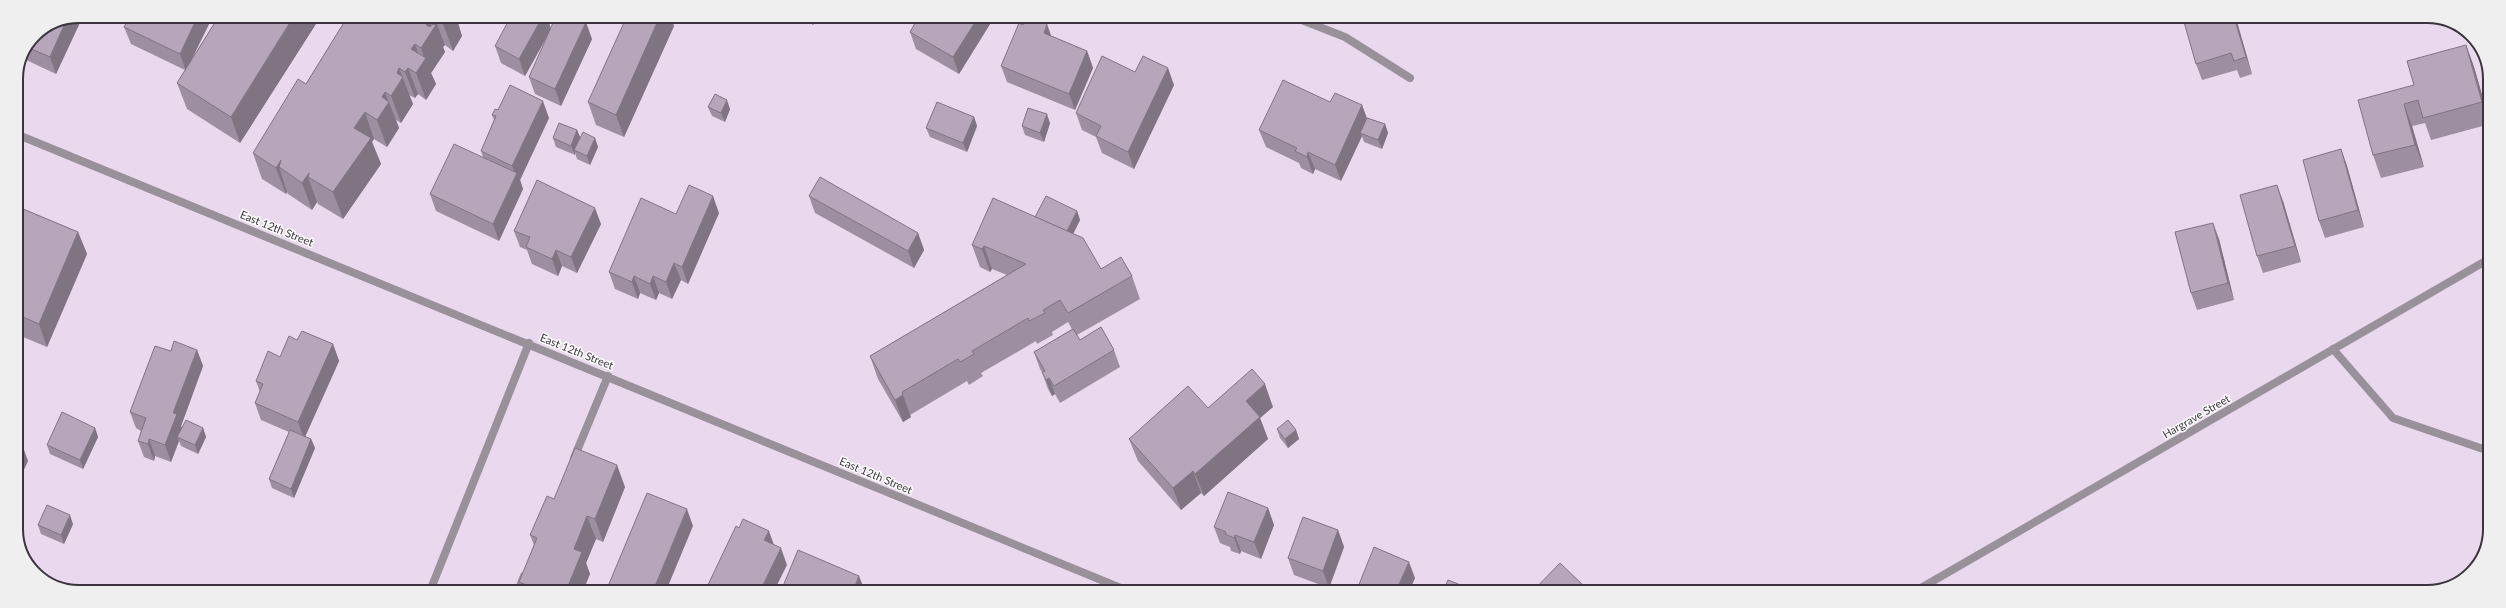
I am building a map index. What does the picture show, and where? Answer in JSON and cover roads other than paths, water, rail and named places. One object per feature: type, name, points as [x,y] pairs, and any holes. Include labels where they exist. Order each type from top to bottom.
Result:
[{"type":"street","points":[[1309,23],[1345,37],[1410,78]]},
{"type":"street","name":"East 12th Street","points":[[23,137],[529,343],[1113,585]]},
{"type":"street","name":"Hargrave Street","points":[[1926,585],[2483,262]]},
{"type":"street","points":[[432,585],[529,343]]},
{"type":"street","points":[[2333,349],[2393,418],[2483,449]]},
{"type":"street","points":[[572,464],[608,376]]},
{"type":"street","points":[[521,585],[527,570]]}]
